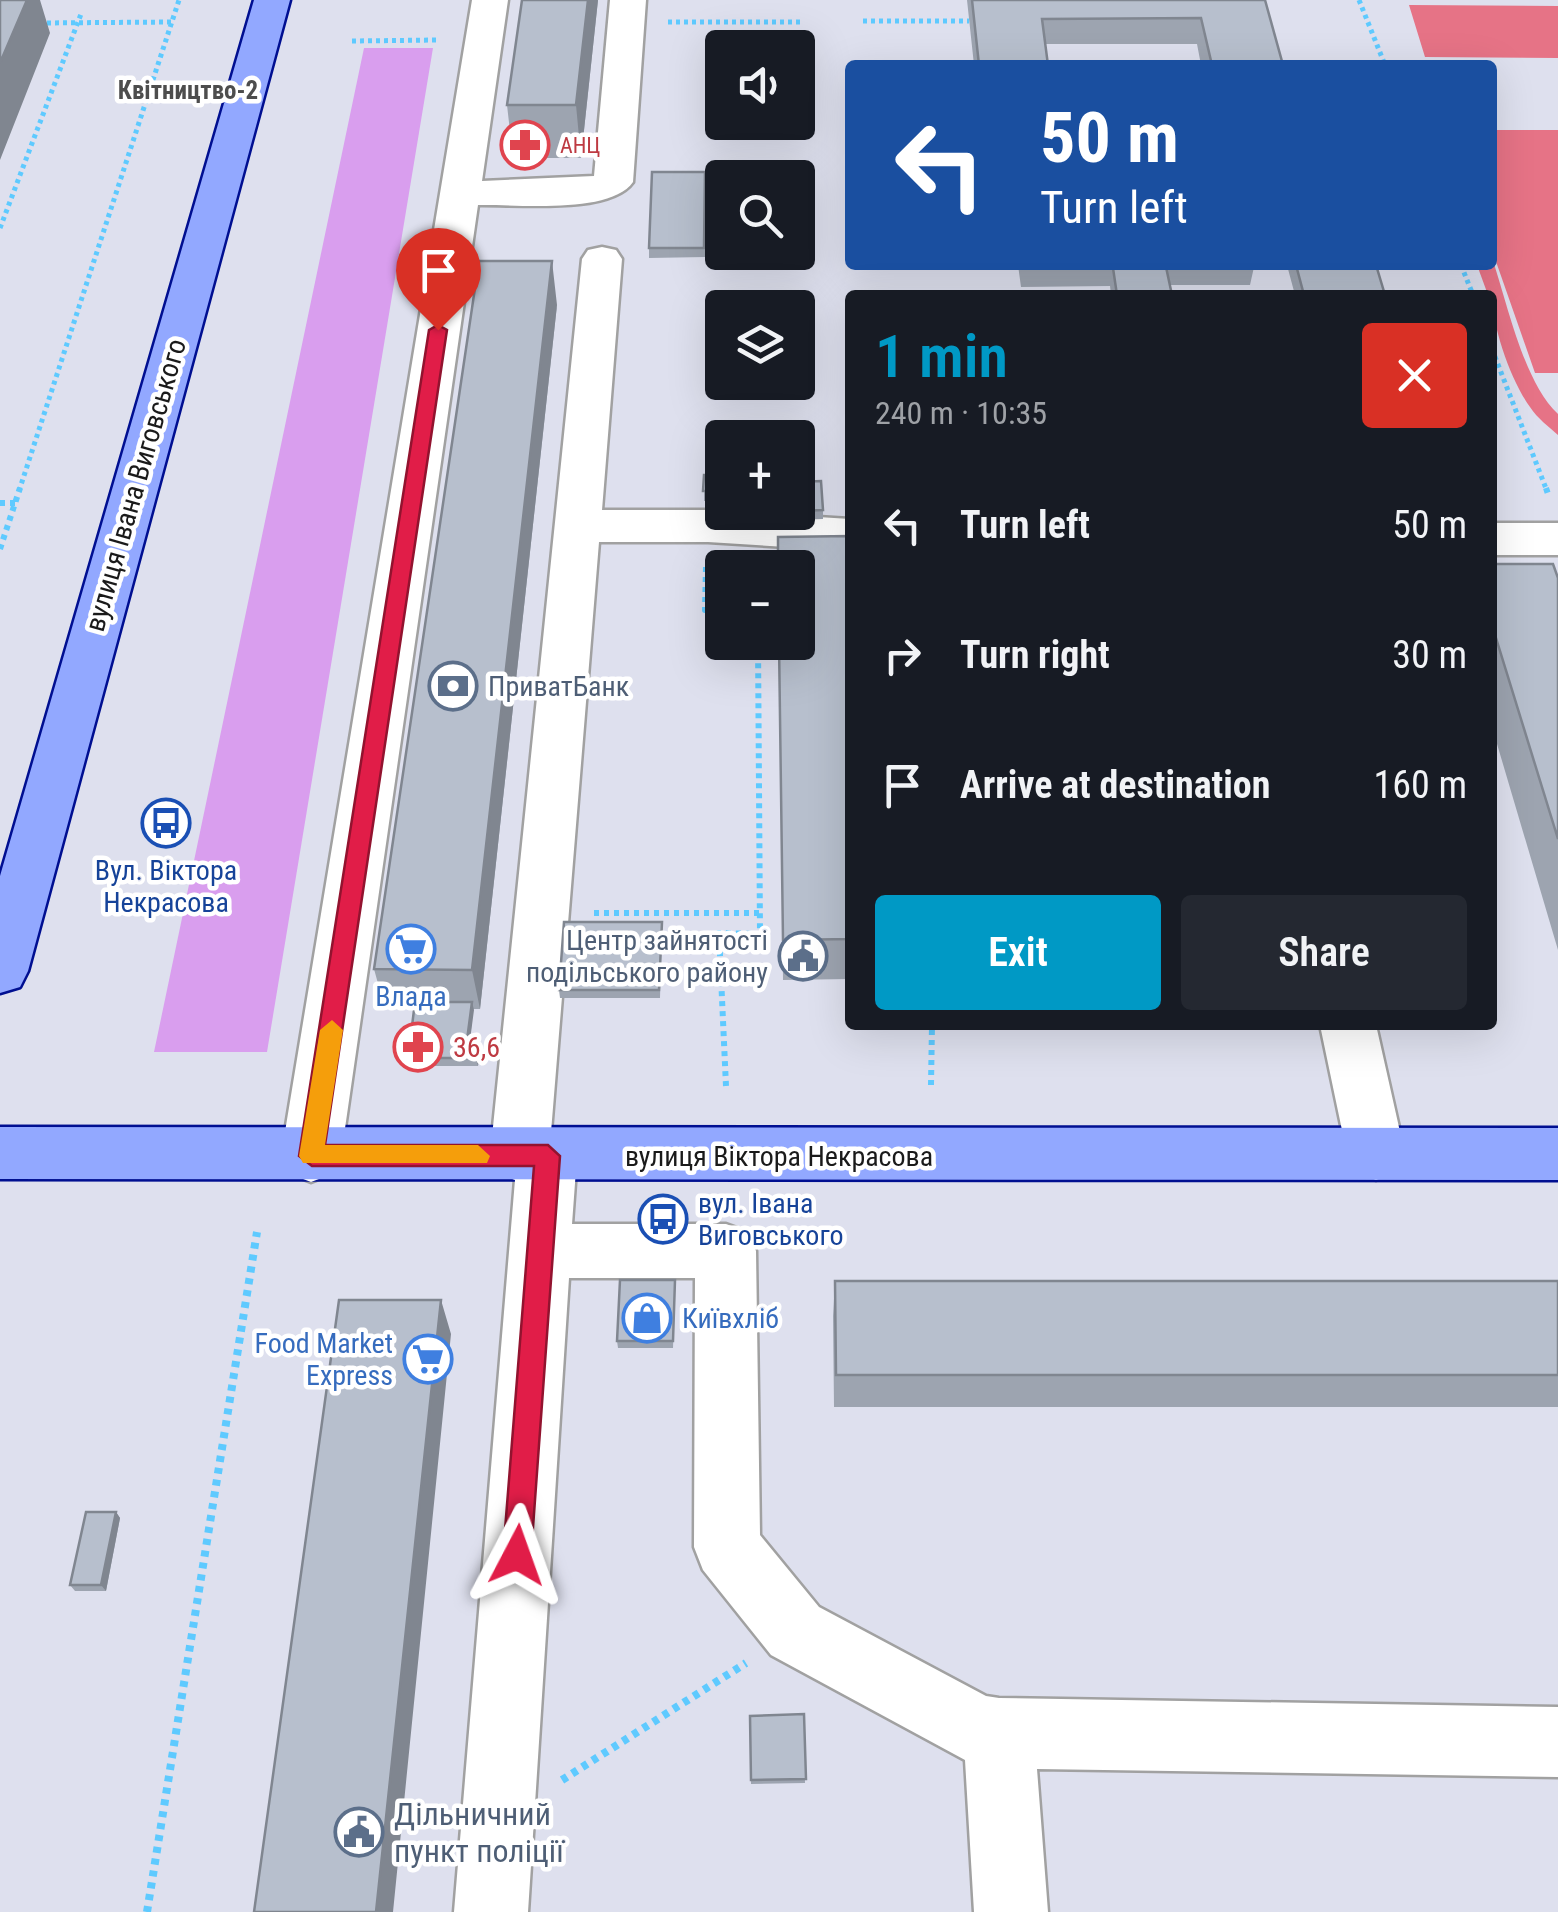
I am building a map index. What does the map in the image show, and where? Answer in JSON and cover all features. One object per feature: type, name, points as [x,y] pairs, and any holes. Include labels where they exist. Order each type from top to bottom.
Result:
[{"type":"main road","name":"вулиця Івана Виговського","points":[[0,971],[272,0]]},
{"type":"main road","name":"вулиця Віктора Некрасова","points":[[0,1153],[1558,1154]]},
{"type":"lane","points":[[460,193],[594,191],[613,182],[627,11]]},
{"type":"lane","points":[[312,1156],[463,292],[460,193],[487,20]]},
{"type":"lane","points":[[491,1912],[539,1251],[534,1156],[542,913],[578,526],[588,281]]},
{"type":"lane","points":[[578,526],[705,526]]},
{"type":"lane","points":[[815,529],[845,534]]},
{"type":"lane","points":[[1497,539],[1558,539]]},
{"type":"lane","points":[[1349,1030],[1376,1154]]},
{"type":"lane","points":[[539,1251],[726,1251],[727,1546],[795,1631],[978,1730],[999,1734],[1557,1744]]},
{"type":"lane","points":[[999,1734],[1010,1912]]},
{"type":"path","points":[[0,549],[179,0]]},
{"type":"path","points":[[1360,0],[1383,60]]},
{"type":"path","points":[[627,11],[800,22]]},
{"type":"path","points":[[0,228],[81,14]]},
{"type":"path","points":[[352,41],[487,20]]},
{"type":"path","points":[[863,21],[969,21]]},
{"type":"path","points":[[39,22],[172,22]]},
{"type":"path","points":[[1497,361],[1547,494],[1558,509]]},
{"type":"path","points":[[0,503],[15,503]]},
{"type":"path","points":[[726,1086],[719,934],[760,934],[758,660]]},
{"type":"path","points":[[542,913],[760,914]]},
{"type":"path","points":[[931,1085],[932,1030]]},
{"type":"path","points":[[148,1912],[258,1232]]},
{"type":"path","points":[[498,1821],[795,1631]]},
{"type":"shaded area","points":[[1409,5],[1558,6],[1558,58],[1425,57]]},
{"type":"shaded area","points":[[364,48],[433,48],[267,1052],[154,1052]]},
{"type":"shaded area","points":[[1497,130],[1558,130],[1558,373],[1535,373],[1497,264]]},
{"type":"shaded area","points":[[1479,270],[1496,270],[1526,363],[1558,414],[1558,435],[1530,407],[1516,383],[1497,329],[1497,290],[1486,290]]},
{"type":"building","points":[[0,0],[27,0],[0,63]]},
{"type":"building","points":[[522,0],[588,0],[576,105],[507,105]]},
{"type":"building","points":[[972,0],[1265,0],[1282,60],[1211,60],[1201,18],[1042,19],[1047,60],[978,60]]},
{"type":"building","points":[[652,172],[705,172],[704,248],[649,248]]},
{"type":"building","points":[[479,261],[552,261],[472,970],[374,969]]},
{"type":"building","points":[[1113,270],[1167,270],[1171,290],[1116,290]]},
{"type":"building","points":[[1297,270],[1378,270],[1384,290],[1303,290]]},
{"type":"building","points":[[815,481],[821,481],[823,510],[815,510]]},
{"type":"building","points":[[845,536],[845,939],[783,940],[779,660],[815,660],[815,550],[778,550],[778,537]]},
{"type":"building","points":[[1497,564],[1553,564],[1558,578],[1558,839],[1497,641]]},
{"type":"building","points":[[564,922],[662,922],[659,990],[559,990]]},
{"type":"building","points":[[415,1002],[472,1002],[467,1040],[478,1040],[476,1058],[408,1058]]},
{"type":"building","name":"Київхліб","points":[[620,1280],[675,1280],[673,1341],[617,1341]]},
{"type":"building","points":[[835,1281],[1558,1281],[1558,1375],[836,1375]]},
{"type":"building","points":[[339,1300],[441,1300],[376,1912],[254,1912]]},
{"type":"building","points":[[86,1512],[116,1512],[101,1585],[70,1585]]},
{"type":"building","points":[[804,1714],[806,1779],[751,1780],[750,1716]]},
{"type":"slow traffic","points":[[332,1030],[312,1156],[478,1156]]},
{"type":"place","name":"АНЦ","points":[[525,145]]},
{"type":"place","name":"ПриватБанк","points":[[453,686]]},
{"type":"place","name":"Вул. Віктора Некрасова","points":[[166,823]]},
{"type":"place","name":"Влада","points":[[411,949]]},
{"type":"place","name":"Центр зайнятості подільського району","points":[[803,956]]},
{"type":"place","name":"36,6","points":[[418,1047]]},
{"type":"place","name":"вул. Івана Виговського","points":[[663,1219]]},
{"type":"place","name":"Київхліб","points":[[647,1318]]},
{"type":"place","name":"Food Market Express","points":[[428,1359]]},
{"type":"place","name":"Дільничний пункт поліції","points":[[359,1832]]},
{"type":"district","name":"Квітництво-2","points":[[188,90]]},
{"type":"route","points":[[438,330],[312,1156],[548,1156],[517,1555]]}]
